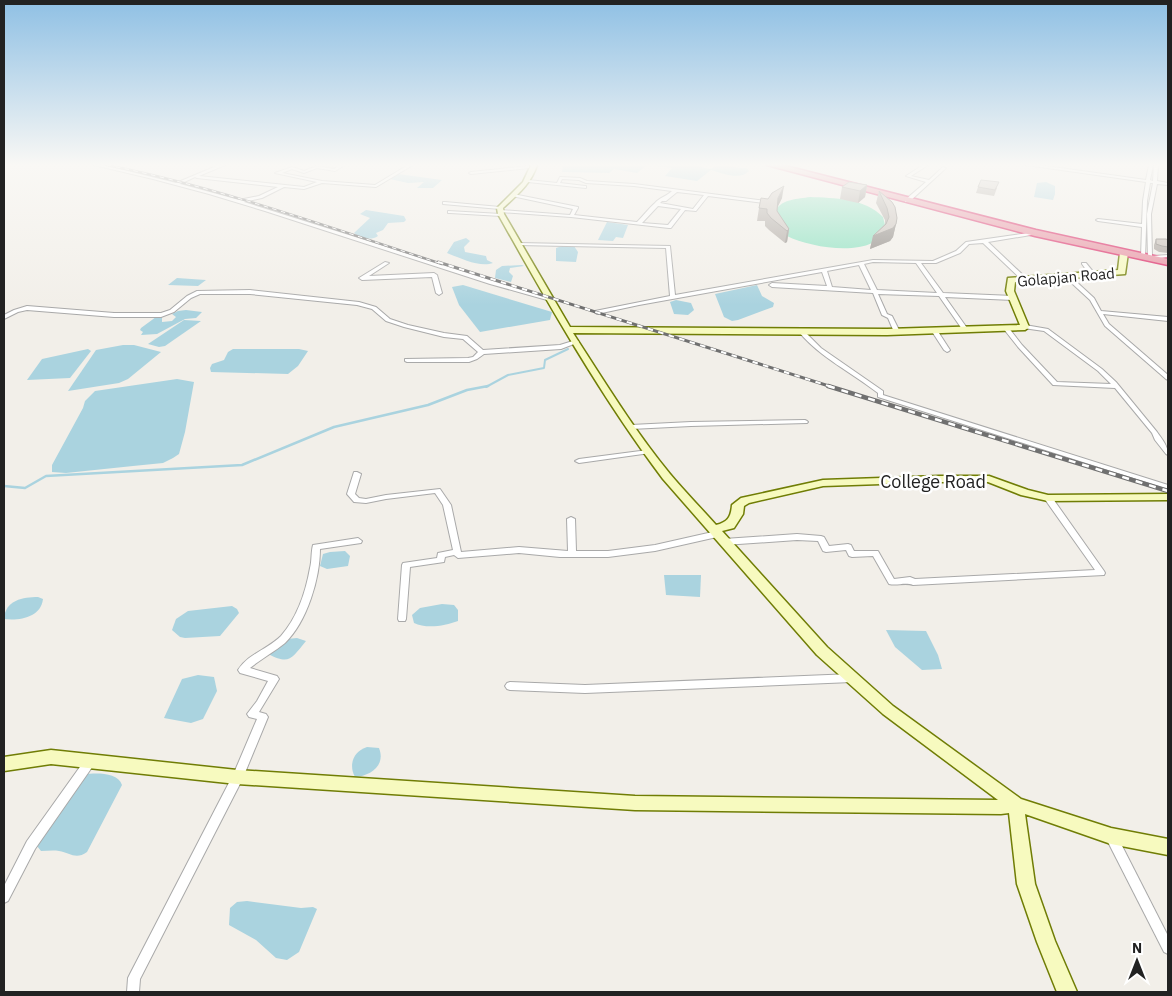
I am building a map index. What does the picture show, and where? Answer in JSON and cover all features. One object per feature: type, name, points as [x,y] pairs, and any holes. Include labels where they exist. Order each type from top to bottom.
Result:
[{"type":"highway","points":[[949,211],[1124,253],[1147,255],[1168,262]]},
{"type":"street","points":[[272,211],[549,299]]},
{"type":"street","points":[[450,212],[476,211]]},
{"type":"street","points":[[500,211],[568,330],[648,452],[667,477],[822,651],[888,710],[1016,804],[1112,836],[1168,847]]},
{"type":"street","points":[[507,211],[571,216],[669,227],[681,211]]},
{"type":"street","points":[[571,216],[574,211]]},
{"type":"street","points":[[638,224],[649,211]]},
{"type":"street","points":[[1144,211],[1143,240],[1147,255]]},
{"type":"street","points":[[1147,255],[1150,241],[1149,211]]},
{"type":"street","points":[[1098,220],[1143,226]]},
{"type":"street","points":[[597,312],[638,302],[872,261],[934,262],[958,252],[968,243],[1035,233]]},
{"type":"street","points":[[1143,240],[1150,241]]},
{"type":"street","points":[[984,241],[1023,278]]},
{"type":"street","points":[[518,244],[668,247],[672,295]]},
{"type":"street","name":"Golapjan Road","points":[[1025,327],[1010,291],[1011,280],[1122,272],[1124,253]]},
{"type":"street","points":[[1147,255],[1168,256]]},
{"type":"street","points":[[918,262],[964,328]]},
{"type":"street","points":[[387,263],[362,278],[434,275]]},
{"type":"street","points":[[862,263],[885,315],[890,317],[898,332]]},
{"type":"street","points":[[1084,264],[1092,274]]},
{"type":"street","points":[[438,265],[432,268],[439,293]]},
{"type":"street","points":[[824,270],[830,288]]},
{"type":"street","points":[[1067,276],[1092,299],[1107,325],[1168,378]]},
{"type":"street","points":[[772,285],[941,296],[1013,298]]},
{"type":"street","points":[[4,317],[27,308],[114,315],[162,315],[169,313],[192,294],[199,292],[250,292],[357,303],[374,308],[388,320],[406,326],[444,336],[465,337],[482,352]]},
{"type":"street","points":[[1099,312],[1168,319]]},
{"type":"street","points":[[568,330],[898,332],[1025,327],[1046,330],[1100,370],[1116,386],[1156,433],[1158,440],[1168,453]]},
{"type":"street","points":[[1006,328],[1055,384],[1116,386]]},
{"type":"street","points":[[934,330],[947,350]]},
{"type":"street","points":[[801,331],[824,353],[856,374],[866,378],[881,392],[880,396],[1168,488]]},
{"type":"street","points":[[408,360],[469,360],[482,352],[561,347],[576,342]]},
{"type":"street","points":[[632,427],[805,422]]},
{"type":"street","points":[[579,460],[648,452]]},
{"type":"street","points":[[357,474],[351,494],[358,500],[366,501],[386,496],[438,491],[447,506],[458,555],[519,550],[572,554],[608,554],[655,548],[718,535],[797,537],[821,539],[826,549],[848,547],[852,554],[875,553],[892,582],[1101,573],[1048,498]]},
{"type":"street","name":"College Road","points":[[718,535],[730,525],[737,514],[738,505],[745,500],[823,483],[989,479],[1024,492],[1048,498],[1168,497]]},
{"type":"street","points":[[571,519],[572,554]]},
{"type":"street","points":[[133,992],[134,978],[238,777],[263,717],[252,714],[274,679],[243,670],[290,632],[304,603],[317,559],[316,547],[358,541]]},
{"type":"street","points":[[402,620],[406,565],[441,560],[441,555],[458,552]]},
{"type":"street","points":[[510,686],[585,689],[852,678]]},
{"type":"street","points":[[4,764],[51,757],[238,777],[635,803],[1001,807],[1016,804]]},
{"type":"street","points":[[4,897],[31,846],[91,760]]},
{"type":"street","points":[[1016,804],[1026,884],[1046,942],[1067,992]]},
{"type":"street","points":[[1112,836],[1168,948]]},
{"type":"green space","points":[[777,211],[877,211],[883,217],[886,229],[872,243],[852,248],[817,246],[787,236]]},
{"type":"water","points":[[364,211],[375,211],[404,216],[406,220],[404,222],[388,223],[383,230],[376,233],[378,236],[369,239],[354,233],[370,218],[360,214]]},
{"type":"water","points":[[607,222],[628,225],[623,238],[616,237],[613,241],[598,240]]},
{"type":"water","points":[[466,238],[470,241],[464,247],[465,252],[486,256],[487,260],[493,263],[476,263],[447,253],[454,242]]},
{"type":"water","points":[[565,245],[574,246],[578,252],[576,262],[556,261],[556,248]]},
{"type":"water","points":[[502,266],[524,266],[510,268],[509,272],[513,276],[511,282],[495,278],[496,270]]},
{"type":"water","points":[[177,278],[206,280],[198,286],[168,285]]},
{"type":"water","points":[[463,285],[552,312],[550,320],[480,332],[459,305],[452,287]]},
{"type":"water","points":[[757,285],[762,296],[774,303],[773,307],[738,320],[732,321],[724,317],[715,294]]},
{"type":"water","points":[[676,300],[691,303],[694,310],[688,315],[674,314],[670,302]]},
{"type":"water","points":[[186,310],[202,312],[196,318],[185,319],[157,334],[141,335],[143,332],[140,330],[141,328],[156,317],[162,317],[162,322],[172,321],[176,317],[172,314]]},
{"type":"water","points":[[184,320],[201,321],[165,346],[159,347],[148,344]]},
{"type":"water","points":[[134,345],[161,352],[128,379],[119,383],[68,391],[96,350]]},
{"type":"water","points":[[88,349],[91,351],[70,378],[27,380],[42,359]]},
{"type":"water","points":[[233,349],[299,349],[308,351],[298,366],[288,374],[211,372],[212,364],[224,360],[228,352]]},
{"type":"water","points":[[177,379],[194,382],[179,454],[163,463],[66,473],[52,472],[52,465],[85,401],[95,391]]},
{"type":"water","points":[[345,551],[350,556],[348,566],[327,569],[320,566],[323,554]]},
{"type":"water","points":[[664,575],[701,575],[700,597],[666,595]]},
{"type":"water","points":[[38,597],[43,599],[34,614],[17,619],[4,619],[5,613],[11,604],[21,599]]},
{"type":"water","points":[[442,604],[454,605],[458,610],[458,621],[436,626],[424,626],[414,623],[412,615],[420,608]]},
{"type":"water","points":[[232,606],[239,613],[220,636],[185,638],[180,637],[172,630],[176,619],[188,611]]},
{"type":"water","points":[[886,630],[926,631],[938,655],[942,669],[922,670],[895,647]]},
{"type":"water","points":[[297,638],[306,641],[290,658],[281,659],[268,654],[287,639]]},
{"type":"water","points":[[198,675],[214,677],[217,691],[203,719],[191,723],[164,718],[182,679]]},
{"type":"water","points":[[367,747],[379,748],[381,754],[378,765],[366,775],[355,777],[352,767],[353,759],[362,749]]},
{"type":"water","points":[[85,774],[112,776],[120,781],[122,785],[87,852],[76,856],[59,851],[41,851],[37,846]]},
{"type":"water","points":[[247,901],[301,908],[313,907],[317,909],[299,952],[287,960],[276,958],[256,940],[229,925],[230,908],[237,902]]},
{"type":"building","points":[[767,211],[777,211],[789,229],[787,231]]},
{"type":"building","points":[[888,211],[896,211],[896,224],[893,228],[873,236],[886,224],[889,217]]},
{"type":"building","points":[[1156,239],[1168,240],[1168,247],[1156,244]]},
{"type":"waterway","points":[[488,386],[508,375],[544,368],[545,360],[568,349]]},
{"type":"waterway","points":[[4,486],[25,488],[46,476],[242,465],[334,427],[428,405],[467,390],[488,386]]},
{"type":"railway","points":[[280,211],[442,264]]},
{"type":"railway","points":[[438,262],[832,387]]},
{"type":"railway","points":[[828,386],[1168,491]]}]
